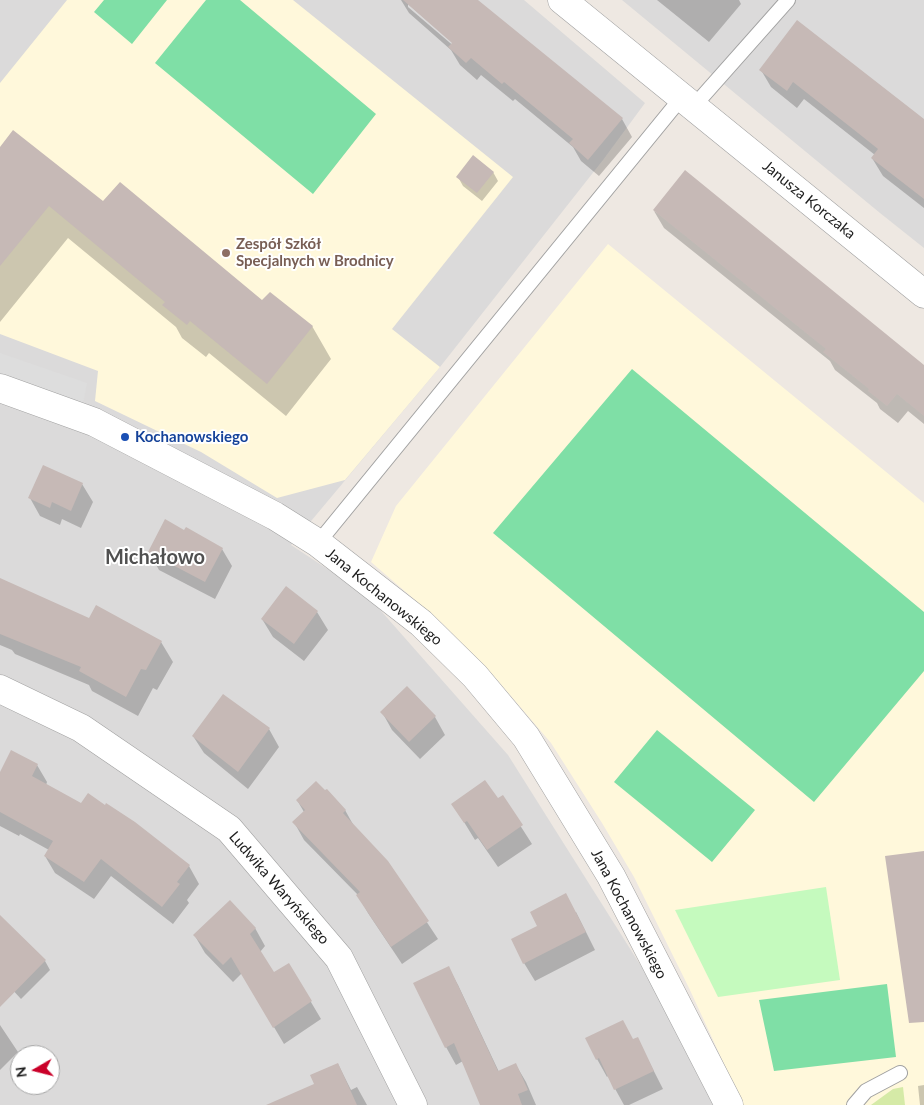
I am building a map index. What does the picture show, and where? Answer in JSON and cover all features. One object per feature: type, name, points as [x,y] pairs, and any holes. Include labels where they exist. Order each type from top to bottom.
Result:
[{"type":"street","name":"Janusza Korczaka","points":[[562,0],[924,294]]},
{"type":"street","name":"Jana Kochanowskiego","points":[[0,388],[94,422],[275,516],[318,543],[421,623],[475,676],[526,737],[611,876],[729,1105]]},
{"type":"street","name":"Ludwika Waryńskiego","points":[[0,689],[81,728],[229,829],[339,958],[413,1105]]},
{"type":"lane","points":[[318,543],[688,102],[788,0]]},
{"type":"lane","points":[[854,1105],[866,1091],[900,1073]]},
{"type":"shaded area","points":[[0,0],[524,0],[645,103],[603,160],[440,367],[291,545],[367,595],[508,755],[651,982],[716,1105],[0,1105]]},
{"type":"shaded area","name":"Zespół Szkół Specjalnych w Brodnicy","points":[[67,0],[293,0],[513,177],[392,329],[440,367],[345,480],[277,498],[201,452],[95,401],[98,371],[0,334],[0,83]]},
{"type":"shaded area","points":[[622,0],[924,0],[924,248],[880,213]]},
{"type":"shaded area","points":[[608,244],[924,503],[924,1105],[743,1105],[689,988],[634,877],[551,743],[493,675],[444,625],[371,562],[396,506]]},
{"type":"shaded area","points":[[0,353],[87,383],[83,404],[0,375]]},
{"type":"green space","points":[[104,0],[167,0],[132,44],[94,12]]},
{"type":"green space","points":[[206,0],[240,0],[376,114],[313,194],[155,63]]},
{"type":"green space","points":[[632,369],[924,612],[924,671],[814,802],[493,533]]},
{"type":"green space","points":[[657,730],[755,810],[712,862],[614,782]]},
{"type":"green space","points":[[826,887],[840,980],[718,997],[675,910]]},
{"type":"green space","points":[[887,984],[896,1057],[774,1071],[759,1000]]},
{"type":"green space","points":[[903,1087],[905,1105],[871,1105],[893,1089]]},
{"type":"building","points":[[403,0],[478,0],[623,118],[588,160],[569,143],[573,139],[504,82],[502,84],[471,58],[466,63],[448,47],[452,43]]},
{"type":"building","points":[[797,20],[924,119],[924,199],[871,158],[878,149],[793,82],[787,91],[759,70]]},
{"type":"building","name":"Zespół Szkół Specjalnych w Brodnicy","points":[[13,130],[103,201],[120,182],[262,300],[270,292],[313,326],[267,384],[190,321],[187,325],[162,305],[165,302],[49,206],[0,266],[0,147]]},
{"type":"building","points":[[473,155],[494,172],[477,193],[456,177]]},
{"type":"building","points":[[685,170],[924,365],[924,416],[897,394],[887,406],[823,352],[826,349],[653,210]]},
{"type":"building","points":[[43,465],[83,483],[71,511],[52,502],[50,508],[28,498]]},
{"type":"building","points":[[165,519],[184,530],[186,527],[223,548],[205,582],[148,552]]},
{"type":"building","points":[[0,578],[89,618],[96,605],[162,641],[146,670],[141,669],[126,697],[79,671],[81,667],[0,634]]},
{"type":"building","points":[[286,586],[318,611],[294,644],[261,619]]},
{"type":"building","points":[[407,686],[436,716],[409,742],[380,712]]},
{"type":"building","points":[[223,694],[270,728],[238,772],[192,736]]},
{"type":"building","points":[[11,750],[38,764],[32,776],[81,803],[88,793],[105,805],[106,803],[135,822],[190,865],[177,882],[180,884],[162,907],[101,859],[84,882],[44,856],[53,841],[0,812],[0,772]]},
{"type":"building","points":[[485,780],[498,798],[503,795],[523,825],[487,850],[467,821],[464,823],[451,804]]},
{"type":"building","points":[[316,781],[325,790],[327,789],[346,810],[343,813],[388,861],[429,921],[391,947],[356,895],[360,892],[292,822],[305,810],[296,800]]},
{"type":"building","points":[[924,851],[924,1022],[909,1023],[885,856]]},
{"type":"building","points":[[566,893],[586,932],[523,964],[511,939],[537,926],[530,912]]},
{"type":"building","points":[[230,900],[256,928],[250,934],[274,972],[289,963],[312,1001],[273,1028],[231,957],[223,965],[193,935]]},
{"type":"building","points":[[0,915],[46,960],[0,1007]]},
{"type":"building","points":[[449,966],[498,1071],[516,1063],[528,1090],[518,1094],[522,1105],[480,1105],[454,1043],[445,1048],[413,983]]},
{"type":"building","points":[[623,1020],[633,1039],[638,1037],[654,1071],[614,1090],[599,1058],[596,1060],[585,1038]]},
{"type":"building","points":[[338,1063],[357,1105],[266,1105],[314,1084],[310,1075]]},
{"type":"place","name":"Zespół Szkół Specjalnych w Brodnicy","points":[[226,253]]},
{"type":"place","name":"Kochanowskiego","points":[[125,437]]},
{"type":"district","name":"Michałowo","points":[[155,558]]}]
